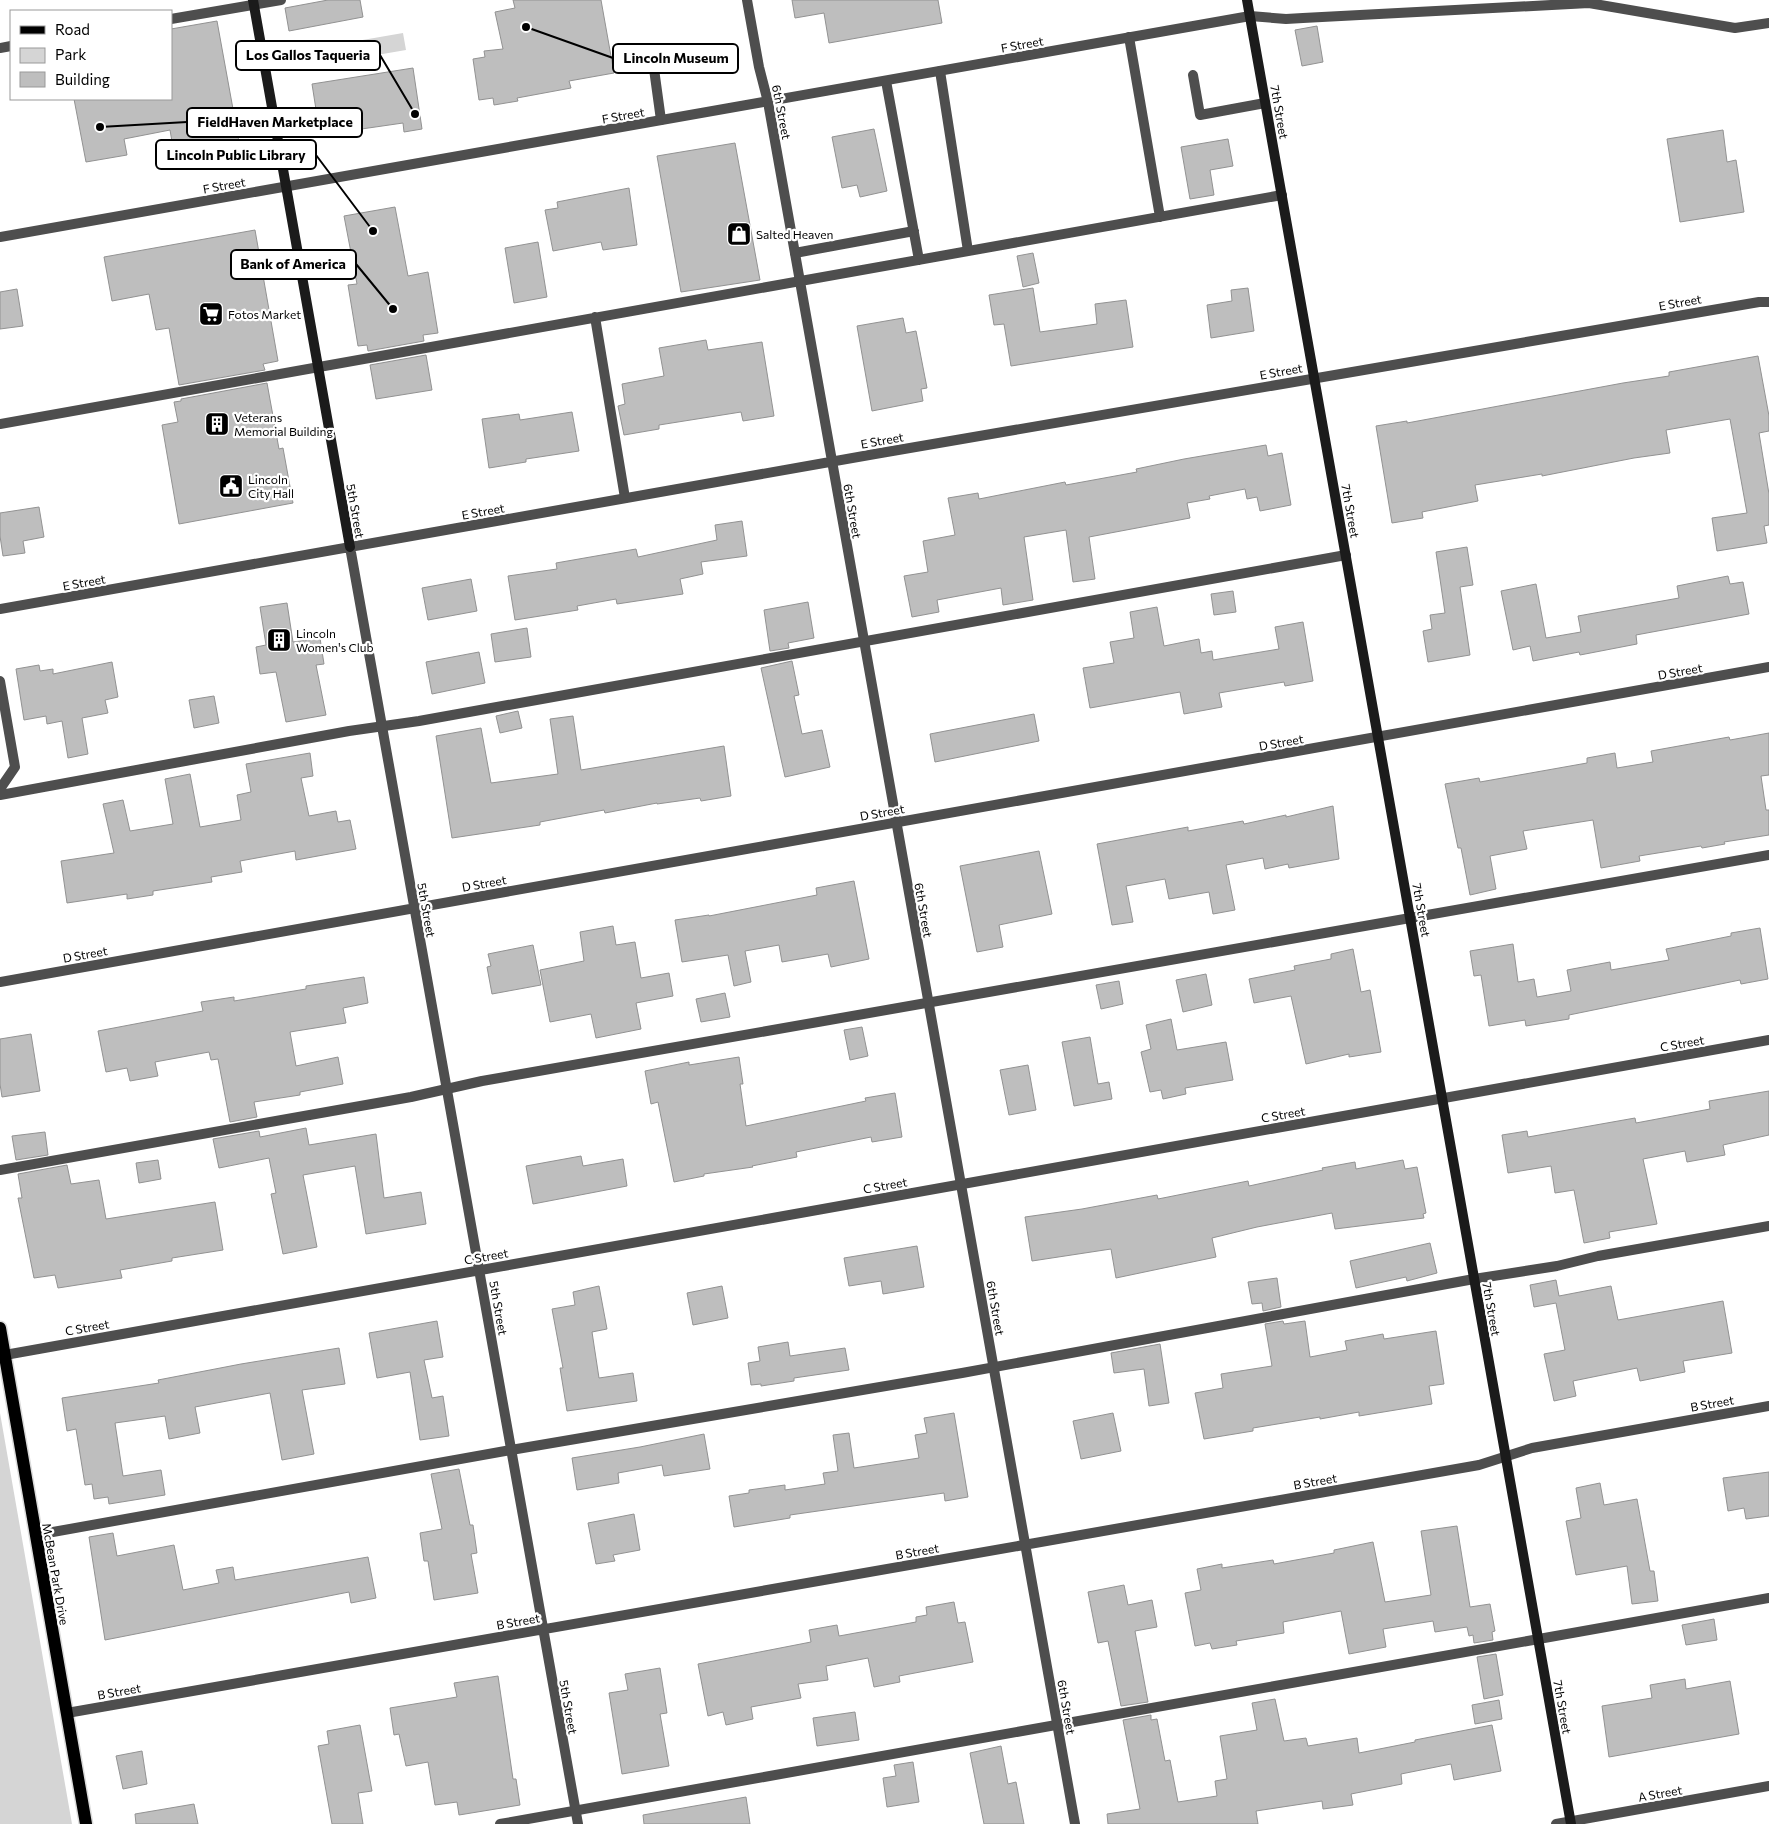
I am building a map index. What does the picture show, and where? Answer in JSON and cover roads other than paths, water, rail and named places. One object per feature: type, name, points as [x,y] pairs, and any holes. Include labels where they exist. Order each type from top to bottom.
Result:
[{"type":"main road","name":"McBean Park Drive","points":[[0,1328],[86,1824]]},
{"type":"street","points":[[172,19],[253,2],[281,0]]},
{"type":"street","name":"6th Street","points":[[747,0],[759,67],[768,102],[1075,1824]]},
{"type":"street","name":"7th Street","points":[[1247,0],[1571,1823]]},
{"type":"street","name":"5th Street","points":[[253,2],[578,1824]]},
{"type":"street","name":"F Street","points":[[0,237],[1250,16],[1294,18],[1589,2],[1736,28],[1769,23]]},
{"type":"street","points":[[1129,37],[1160,217]]},
{"type":"street","points":[[654,68],[661,120]]},
{"type":"street","points":[[940,71],[968,251]]},
{"type":"street","points":[[1193,75],[1200,115],[1265,103]]},
{"type":"street","points":[[886,81],[919,260]]},
{"type":"street","points":[[0,424],[1282,196]]},
{"type":"street","points":[[795,253],[914,231]]},
{"type":"street","name":"E Street","points":[[0,609],[1314,378],[1759,302],[1769,302]]},
{"type":"street","points":[[595,317],[625,498]]},
{"type":"street","points":[[0,795],[1346,555]]},
{"type":"street","name":"D Street","points":[[0,982],[1769,668]]},
{"type":"street","points":[[0,681],[15,767],[0,789]]},
{"type":"street","points":[[0,1170],[411,1097],[501,1077],[1769,856]]},
{"type":"street","name":"C Street","points":[[5,1355],[1769,1040]]},
{"type":"street","points":[[36,1535],[511,1450],[993,1367],[1769,1226]]},
{"type":"street","name":"B Street","points":[[66,1713],[1470,1466],[1532,1448],[1769,1406]]},
{"type":"street","points":[[500,1824],[1769,1598]]},
{"type":"street","name":"A Street","points":[[1556,1824],[1571,1823],[1769,1786]]},
{"type":"place","name":"Lincoln Museum","points":[[526,27]]},
{"type":"place","name":"Los Gallos Taqueria","points":[[415,114]]},
{"type":"place","name":"FieldHaven Marketplace","points":[[100,127]]},
{"type":"place","name":"Lincoln Public Library","points":[[373,231]]},
{"type":"place","name":"Salted Heaven","points":[[739,234]]},
{"type":"place","name":"Bank of America","points":[[393,309]]},
{"type":"place","name":"Fotos Market","points":[[211,314]]},
{"type":"place","name":"Veterans Memorial Building","points":[[217,424]]},
{"type":"place","name":"Lincoln City Hall","points":[[231,486]]},
{"type":"place","name":"Lincoln Women's Club","points":[[279,640]]}]
